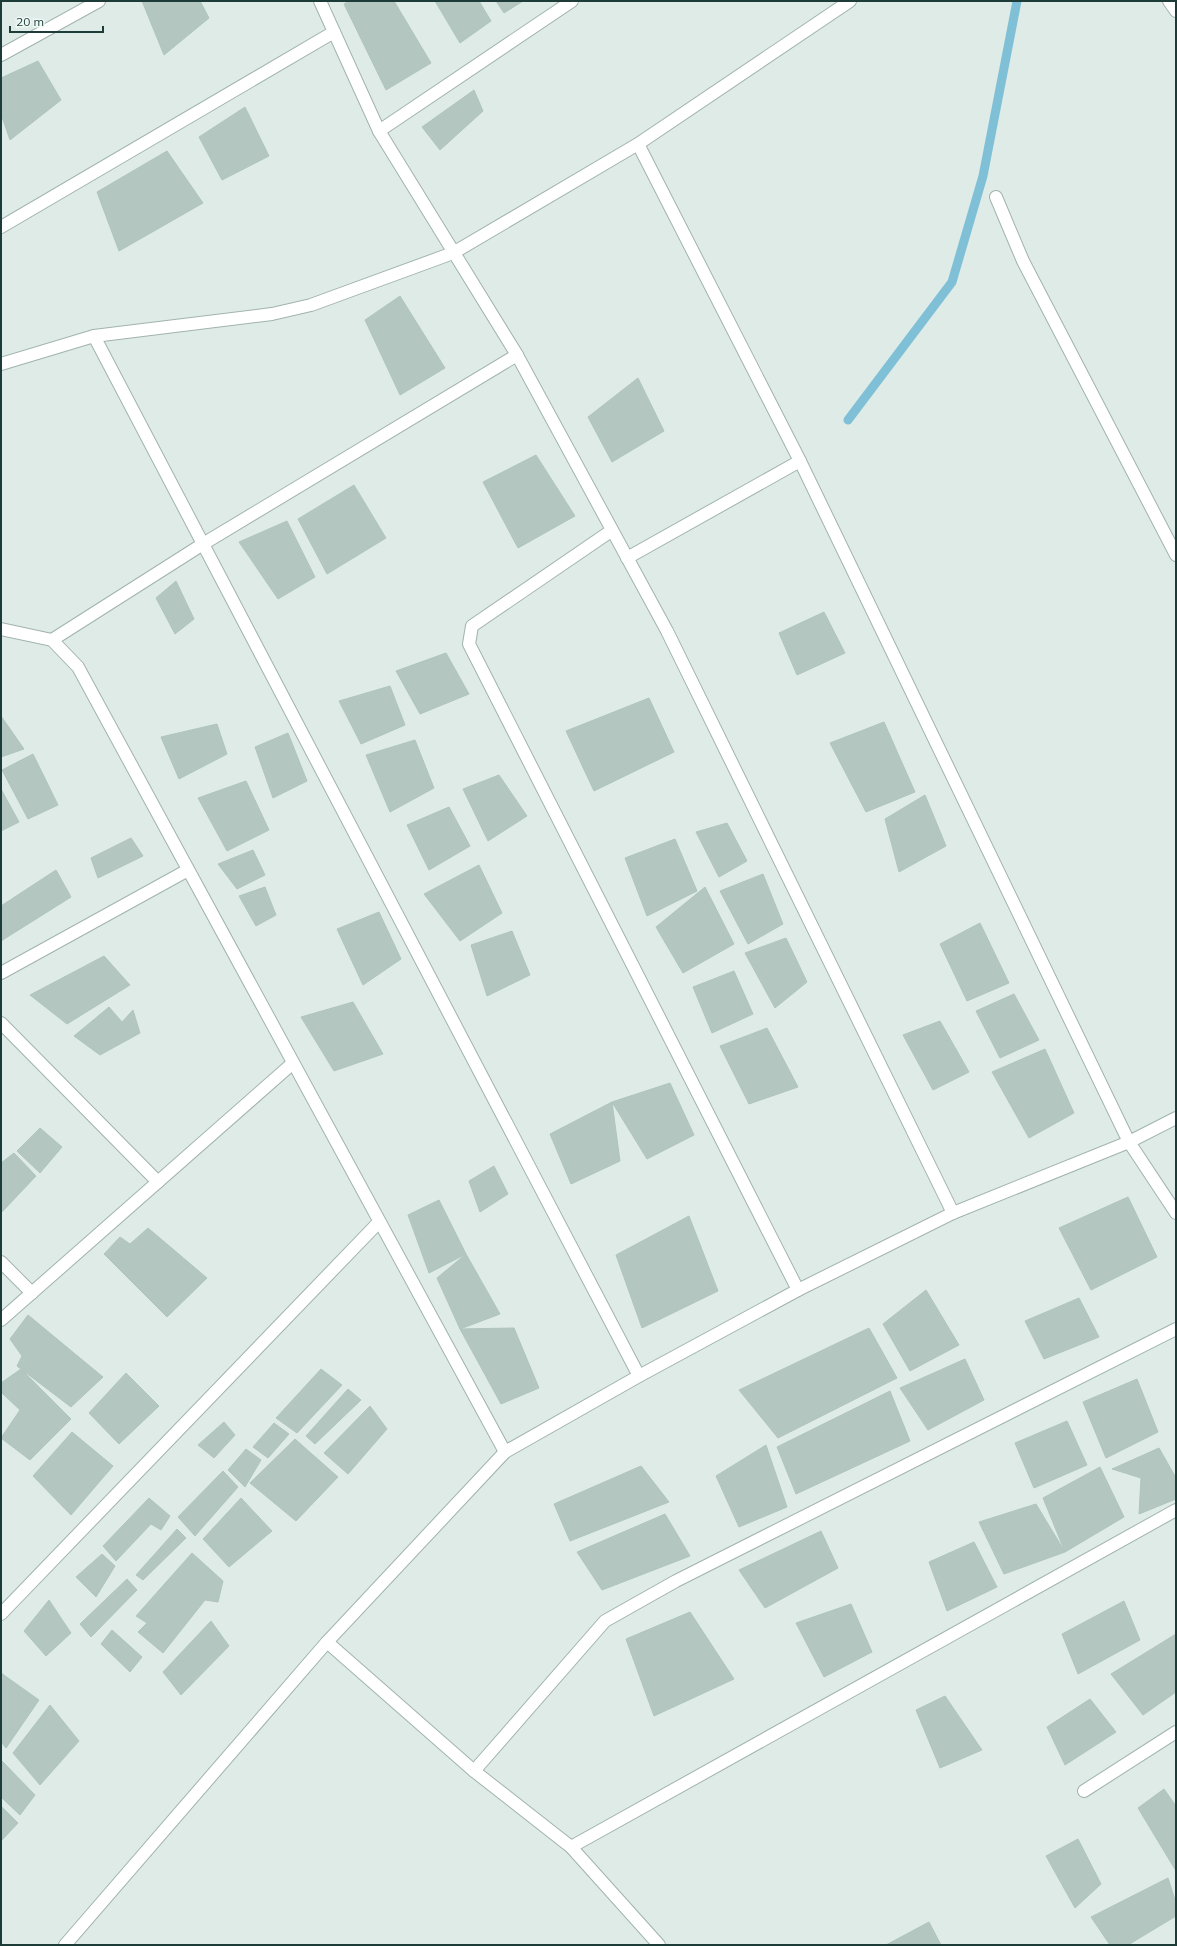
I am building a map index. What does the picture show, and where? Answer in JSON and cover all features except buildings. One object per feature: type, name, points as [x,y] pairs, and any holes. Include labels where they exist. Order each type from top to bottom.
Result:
[{"type":"street","points":[[1,55],[99,1]]},
{"type":"street","points":[[320,1],[379,131],[517,355],[611,531],[667,631],[953,1213]]},
{"type":"street","points":[[379,131],[572,1]]},
{"type":"street","points":[[1,364],[94,336],[272,314],[311,305],[453,253],[638,144],[850,1]]},
{"type":"street","points":[[1169,1],[1176,11]]},
{"type":"street","points":[[1,227],[334,32]]},
{"type":"street","points":[[638,144],[800,462],[1129,1142],[1176,1213]]},
{"type":"street","points":[[996,197],[1023,261],[1176,555]]},
{"type":"street","points":[[94,336],[639,1376]]},
{"type":"street","points":[[52,640],[203,544],[517,355]]},
{"type":"street","points":[[627,558],[800,462]]},
{"type":"street","points":[[611,531],[472,626],[469,644],[798,1290]]},
{"type":"street","points":[[1,629],[52,640],[78,667],[504,1452]]},
{"type":"street","points":[[1,973],[188,870]]},
{"type":"street","points":[[1,1023],[158,1182]]},
{"type":"street","points":[[1,1320],[293,1063]]},
{"type":"street","points":[[65,1945],[327,1642],[504,1452],[639,1376],[798,1290],[953,1213],[1129,1142],[1176,1118]]},
{"type":"street","points":[[1,1614],[379,1222]]},
{"type":"street","points":[[1,1262],[32,1292]]},
{"type":"street","points":[[474,1771],[605,1621],[676,1581],[1176,1330]]},
{"type":"street","points":[[571,1847],[1176,1510]]},
{"type":"street","points":[[327,1642],[474,1771],[571,1847],[659,1945]]},
{"type":"street","points":[[1084,1791],[1176,1732]]},
{"type":"waterway","points":[[848,420],[952,282],[983,176],[1017,1]]}]
